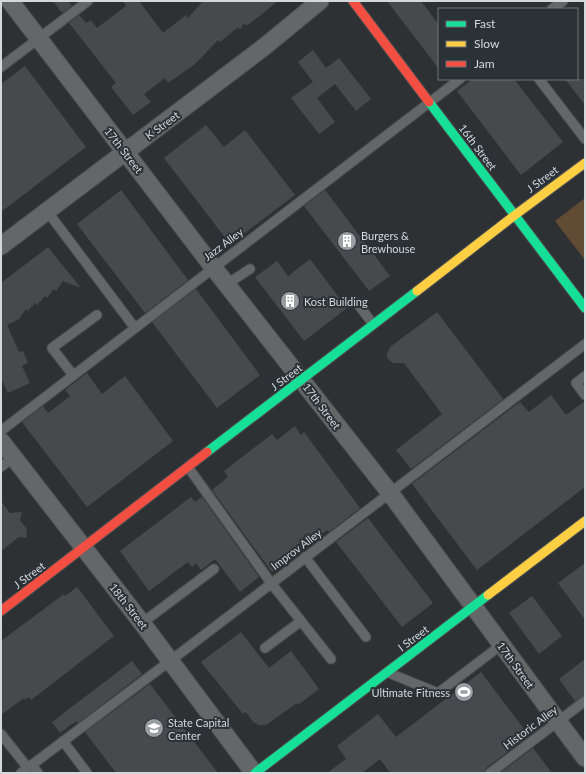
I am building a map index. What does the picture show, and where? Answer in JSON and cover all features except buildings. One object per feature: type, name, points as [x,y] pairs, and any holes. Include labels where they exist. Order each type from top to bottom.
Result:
[{"type":"main road","name":"16th Street","points":[[353,1],[585,308]]},
{"type":"main road","name":"J Street","points":[[1,611],[374,326],[515,215],[585,163]]},
{"type":"main road","name":"I Street","points":[[254,773],[585,521]]},
{"type":"street","name":"17th Street","points":[[10,1],[213,267],[390,493],[585,758]]},
{"type":"street","name":"K Street","points":[[1,246],[264,47],[320,1]]},
{"type":"street","name":"18th Street","points":[[1,441],[8,462],[84,549],[142,623],[254,773]]},
{"type":"lane","points":[[1,67],[88,1]]},
{"type":"lane","points":[[553,8],[563,1]]},
{"type":"lane","name":"Jazz Alley","points":[[1,431],[213,267],[290,213],[459,80]]},
{"type":"lane","points":[[540,80],[585,139]]},
{"type":"lane","points":[[47,211],[135,328]]},
{"type":"lane","points":[[227,284],[250,269]]},
{"type":"lane","points":[[356,303],[374,326]]},
{"type":"lane","points":[[73,375],[52,348],[97,315]]},
{"type":"lane","name":"Improv Alley","points":[[27,769],[585,344]]},
{"type":"lane","points":[[585,376],[576,383],[585,395]]},
{"type":"lane","points":[[188,467],[271,583],[331,659]]},
{"type":"lane","points":[[305,557],[366,637]]},
{"type":"lane","points":[[142,623],[214,569]]},
{"type":"lane","points":[[265,648],[301,621]]},
{"type":"lane","points":[[387,672],[438,693],[501,645]]},
{"type":"lane","name":"Historic Alley","points":[[490,773],[585,701]]},
{"type":"lane","points":[[1,734],[27,769],[38,773]]},
{"type":"lane","points":[[63,741],[87,773]]},
{"type":"shaded area","points":[[585,198],[585,260],[555,221]]},
{"type":"traffic: fast","points":[[429,102],[585,308]]},
{"type":"traffic: fast","points":[[207,452],[417,291]]},
{"type":"traffic: fast","points":[[255,773],[488,595]]},
{"type":"traffic: slow","points":[[515,215],[585,163]]},
{"type":"traffic: slow","points":[[417,291],[515,215]]},
{"type":"traffic: slow","points":[[488,595],[585,521]]},
{"type":"traffic: jam","points":[[353,1],[429,102]]},
{"type":"traffic: jam","points":[[1,611],[207,452]]},
{"type":"place","name":"Burgers & Brewhouse","points":[[347,241]]},
{"type":"place","name":"Kost Building","points":[[290,301]]},
{"type":"place","name":"Ultimate Fitness","points":[[464,692]]},
{"type":"place","name":"State Capital Center","points":[[154,728]]}]
